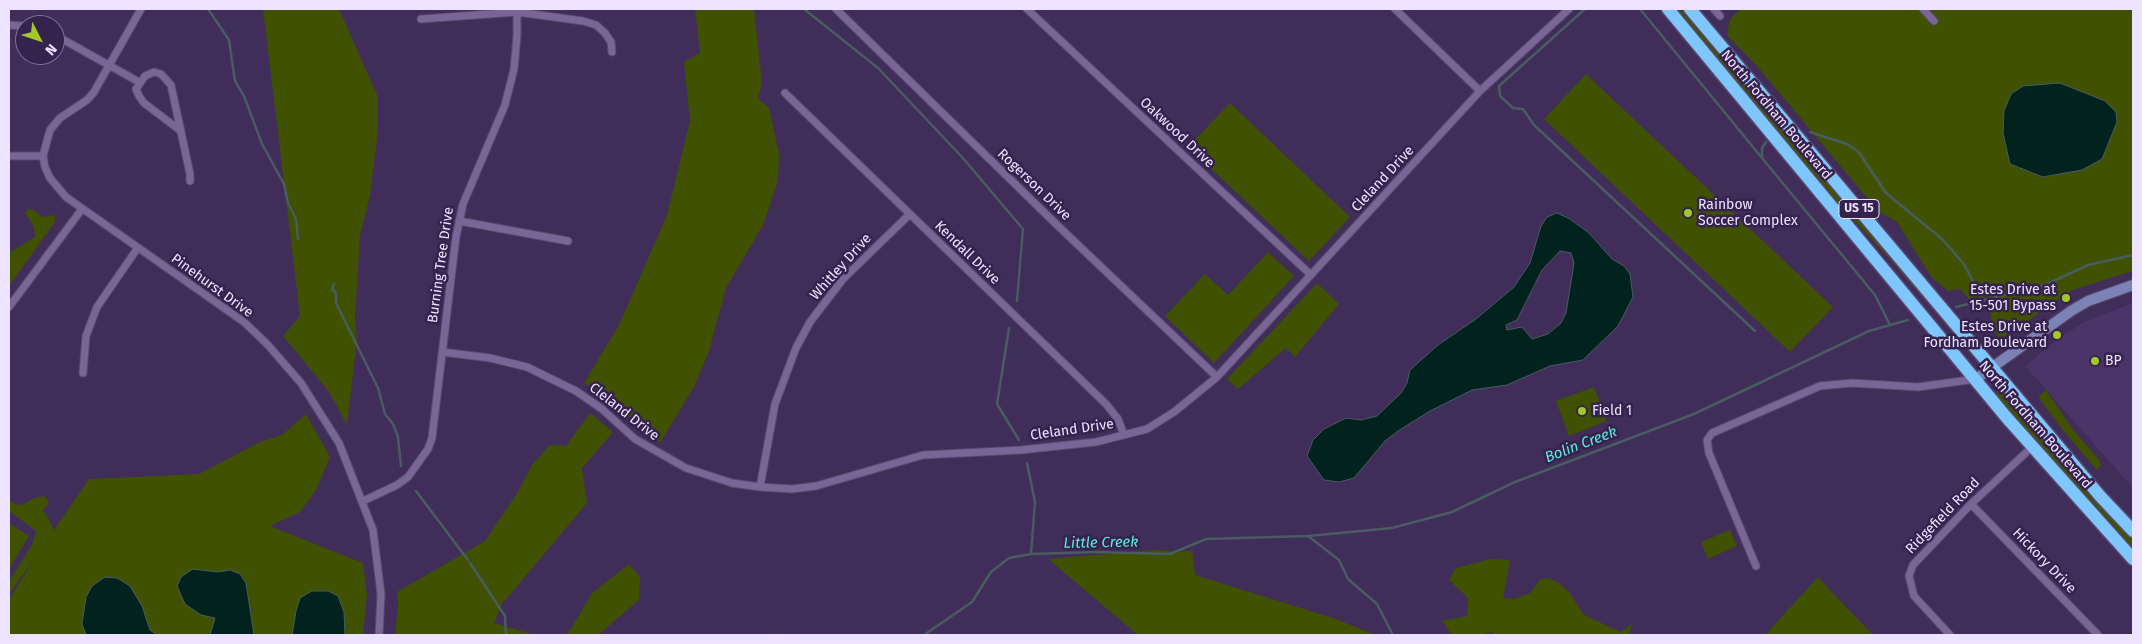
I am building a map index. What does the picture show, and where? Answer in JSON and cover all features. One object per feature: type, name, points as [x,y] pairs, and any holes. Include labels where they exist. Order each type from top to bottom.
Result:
[{"type":"highway","name":"North Fordham Boulevard","points":[[1668,9],[2032,447],[2133,559]]},
{"type":"highway","name":"North Fordham Boulevard","points":[[1690,9],[2100,496],[2133,531]]},
{"type":"main road","points":[[1976,379],[2079,306],[2133,285]]},
{"type":"street","points":[[9,156],[43,156],[50,130],[60,118],[90,96],[110,66],[141,9]]},
{"type":"street","name":"Rogerson Drive","points":[[836,9],[1056,224],[1217,377]]},
{"type":"street","name":"Oakwood Drive","points":[[1027,9],[1310,276]]},
{"type":"street","points":[[1395,9],[1480,91]]},
{"type":"street","name":"Cleland Drive","points":[[442,352],[490,358],[527,366],[576,391],[602,409],[635,439],[678,464],[708,476],[760,487],[792,489],[823,484],[923,455],[1096,442],[1147,429],[1174,412],[1217,377],[1480,91],[1569,9]]},
{"type":"street","points":[[1714,9],[1720,16]]},
{"type":"street","points":[[1924,9],[1934,21]]},
{"type":"street","points":[[421,20],[517,10],[583,21],[596,25],[611,42],[612,52]]},
{"type":"street","name":"Burning Tree Drive","points":[[363,501],[397,486],[408,476],[428,448],[459,221],[463,204],[505,105],[514,69],[517,10]]},
{"type":"street","points":[[65,41],[139,82]]},
{"type":"street","points":[[181,131],[144,103],[136,88],[145,76],[154,72],[166,78],[171,85],[181,131],[190,174],[190,181]]},
{"type":"street","name":"Kendall Drive","points":[[785,93],[1115,413],[1124,435]]},
{"type":"street","name":"Pinehurst Drive","points":[[43,156],[50,178],[57,187],[82,209],[244,322],[290,368],[339,443],[373,530],[381,594],[379,635]]},
{"type":"street","points":[[9,307],[82,209]]},
{"type":"street","name":"Whitley Drive","points":[[760,487],[775,404],[796,348],[810,322],[843,279],[910,214]]},
{"type":"street","points":[[459,221],[568,241]]},
{"type":"street","points":[[83,374],[86,336],[97,307],[137,249]]},
{"type":"street","points":[[1756,566],[1709,453],[1708,440],[1712,433],[1820,386],[1852,383],[1918,387],[1976,379]]},
{"type":"street","name":"Ridgefield Road","points":[[1950,635],[1914,596],[1909,576],[1913,565],[1972,504],[2032,447]]},
{"type":"street","name":"Hickory Drive","points":[[1972,504],[2098,635]]},
{"type":"shaded area","points":[[2060,83],[2105,101],[2116,112],[2117,122],[2102,159],[2082,170],[2043,177],[2010,164],[2003,133],[2004,111],[2011,94],[2023,86]]},
{"type":"shaded area","points":[[1557,213],[1570,219],[1589,233],[1612,259],[1624,266],[1630,274],[1633,297],[1618,326],[1583,360],[1550,366],[1507,385],[1472,390],[1430,411],[1398,431],[1385,441],[1354,478],[1339,482],[1324,480],[1307,456],[1313,440],[1324,429],[1346,418],[1361,420],[1377,416],[1401,393],[1407,383],[1410,370],[1438,345],[1476,319],[1514,287],[1530,263],[1541,226],[1547,217]],"holes":[[[1560,251],[1571,253],[1574,263],[1566,313],[1561,323],[1548,334],[1532,339],[1522,327],[1507,330],[1506,325],[1517,320],[1542,270]]]},
{"type":"shaded area","points":[[2133,303],[2133,488],[2025,366],[2058,339],[2086,321]]},
{"type":"shaded area","points":[[193,569],[218,572],[230,570],[240,574],[246,583],[254,635],[210,635],[215,618],[201,615],[185,604],[177,586],[181,577]]},
{"type":"shaded area","points":[[105,577],[117,578],[130,586],[142,606],[150,630],[157,635],[86,635],[82,624],[86,597],[92,586]]},
{"type":"shaded area","points":[[312,591],[328,591],[338,596],[344,612],[345,635],[292,635],[300,598]]},
{"type":"green space","points":[[263,9],[339,9],[378,97],[378,131],[370,195],[360,236],[355,318],[357,340],[347,425],[329,392],[283,336],[300,316]]},
{"type":"green space","points":[[695,9],[754,9],[762,83],[758,98],[769,108],[779,154],[778,181],[763,225],[726,288],[709,351],[695,385],[660,443],[584,383],[619,325],[667,215],[690,121],[684,62],[700,53]]},
{"type":"green space","points":[[1674,9],[1680,9],[1726,58],[1975,356],[1972,355],[1888,257],[1807,170]]},
{"type":"green space","points":[[1740,9],[2133,9],[2133,271],[2072,290],[2000,340],[1993,328],[1987,296],[1970,300],[1960,289],[1948,291],[1932,278],[1897,222],[1878,211],[1757,66],[1727,35],[1730,19]],"holes":[[[2060,83],[2105,101],[2023,86]]]},
{"type":"green space","name":"Rainbow Soccer Complex","points":[[1586,74],[1833,307],[1790,352],[1544,119]]},
{"type":"green space","points":[[1230,103],[1350,217],[1309,261],[1188,147]]},
{"type":"green space","points":[[28,209],[34,210],[42,217],[55,215],[55,222],[9,286],[9,253],[35,237],[34,227],[25,213]]},
{"type":"green space","points":[[1268,252],[1294,276],[1214,363],[1165,316],[1205,274],[1228,295]]},
{"type":"green space","points":[[1317,283],[1339,304],[1295,357],[1286,348],[1238,389],[1227,379]]},
{"type":"green space","name":"Field 1","points":[[1594,387],[1607,421],[1569,436],[1556,401]]},
{"type":"green space","points":[[1997,388],[2133,536],[2133,554],[1997,397]]},
{"type":"green space","points":[[2046,390],[2072,428],[2099,460],[2101,465],[2097,470],[2065,433],[2038,397]]},
{"type":"green space","points":[[590,413],[613,432],[582,468],[587,503],[502,604],[494,623],[535,635],[395,635],[398,607],[397,592],[485,541],[516,495],[532,465],[550,445],[566,446]]},
{"type":"green space","points":[[306,414],[330,457],[316,490],[300,512],[270,526],[363,563],[367,594],[363,635],[9,635],[9,600],[35,558],[9,594],[9,581],[32,545],[36,531],[9,511],[9,499],[15,505],[24,504],[34,498],[45,496],[49,503],[43,510],[52,525],[53,531],[89,479],[199,474],[260,442],[282,435]]},
{"type":"green space","points":[[9,523],[29,536],[9,569]]},
{"type":"green space","points":[[1730,530],[1737,546],[1708,559],[1701,542]]},
{"type":"green space","points":[[1155,550],[1181,552],[1192,550],[1195,575],[1336,619],[1375,635],[1138,635],[1048,559]]},
{"type":"green space","points":[[1491,559],[1510,560],[1503,598],[1514,599],[1530,593],[1541,579],[1548,578],[1559,583],[1569,592],[1584,615],[1621,632],[1632,624],[1630,633],[1626,635],[1496,635],[1492,632],[1478,635],[1452,635],[1442,621],[1467,616],[1468,598],[1449,580],[1456,568]]},
{"type":"green space","points":[[629,564],[640,577],[639,600],[598,635],[565,635],[571,629],[592,593]]},
{"type":"green space","points":[[1818,577],[1827,587],[1873,635],[1765,635]]},
{"type":"waterway","points":[[208,9],[229,40],[235,81],[244,96],[262,144],[284,184],[288,203],[296,219],[298,239]]},
{"type":"waterway","points":[[804,9],[878,68],[962,157],[1023,229],[1017,301]]},
{"type":"waterway","points":[[1585,9],[1499,86],[1500,96],[1513,108],[1523,109],[1534,125],[1755,331]]},
{"type":"waterway","points":[[1640,9],[1762,158]]},
{"type":"waterway","points":[[1810,132],[1847,144],[1858,151],[1886,193],[1942,239],[1964,264],[1983,301]]},
{"type":"waterway","points":[[1766,142],[1762,148],[1762,158],[1875,295],[1890,325]]},
{"type":"waterway","name":"Bolin Creek","points":[[1956,307],[2045,285],[2088,265],[2133,255]]},
{"type":"waterway","points":[[334,284],[332,289],[336,293],[336,303],[378,388],[385,414],[393,424],[398,437],[401,466]]},
{"type":"waterway","name":"Bolin Creek","points":[[924,635],[972,602],[991,572],[1009,558],[1031,554],[1096,552],[1170,554],[1206,539],[1308,536],[1392,528],[1452,512],[1515,482],[1694,414],[1869,331],[1908,320]]},
{"type":"waterway","points":[[1009,328],[997,404],[1019,440]]},
{"type":"waterway","points":[[1027,463],[1035,502],[1031,554]]},
{"type":"waterway","points":[[416,491],[468,560]]},
{"type":"waterway","points":[[1308,536],[1339,560],[1348,579],[1377,604],[1393,635]]},
{"type":"waterway","points":[[470,563],[505,616],[506,635]]},
{"type":"waterway","name":"Little Creek","points":[[768,635],[785,635]]},
{"type":"place","name":"Rainbow Soccer Complex","points":[[1688,213]]},
{"type":"place","name":"Estes Drive at 15-501 Bypass","points":[[2066,298]]},
{"type":"place","name":"Estes Drive at Fordham Boulevard","points":[[2057,335]]},
{"type":"place","name":"BP","points":[[2095,361]]},
{"type":"place","name":"Field 1","points":[[1582,411]]}]
